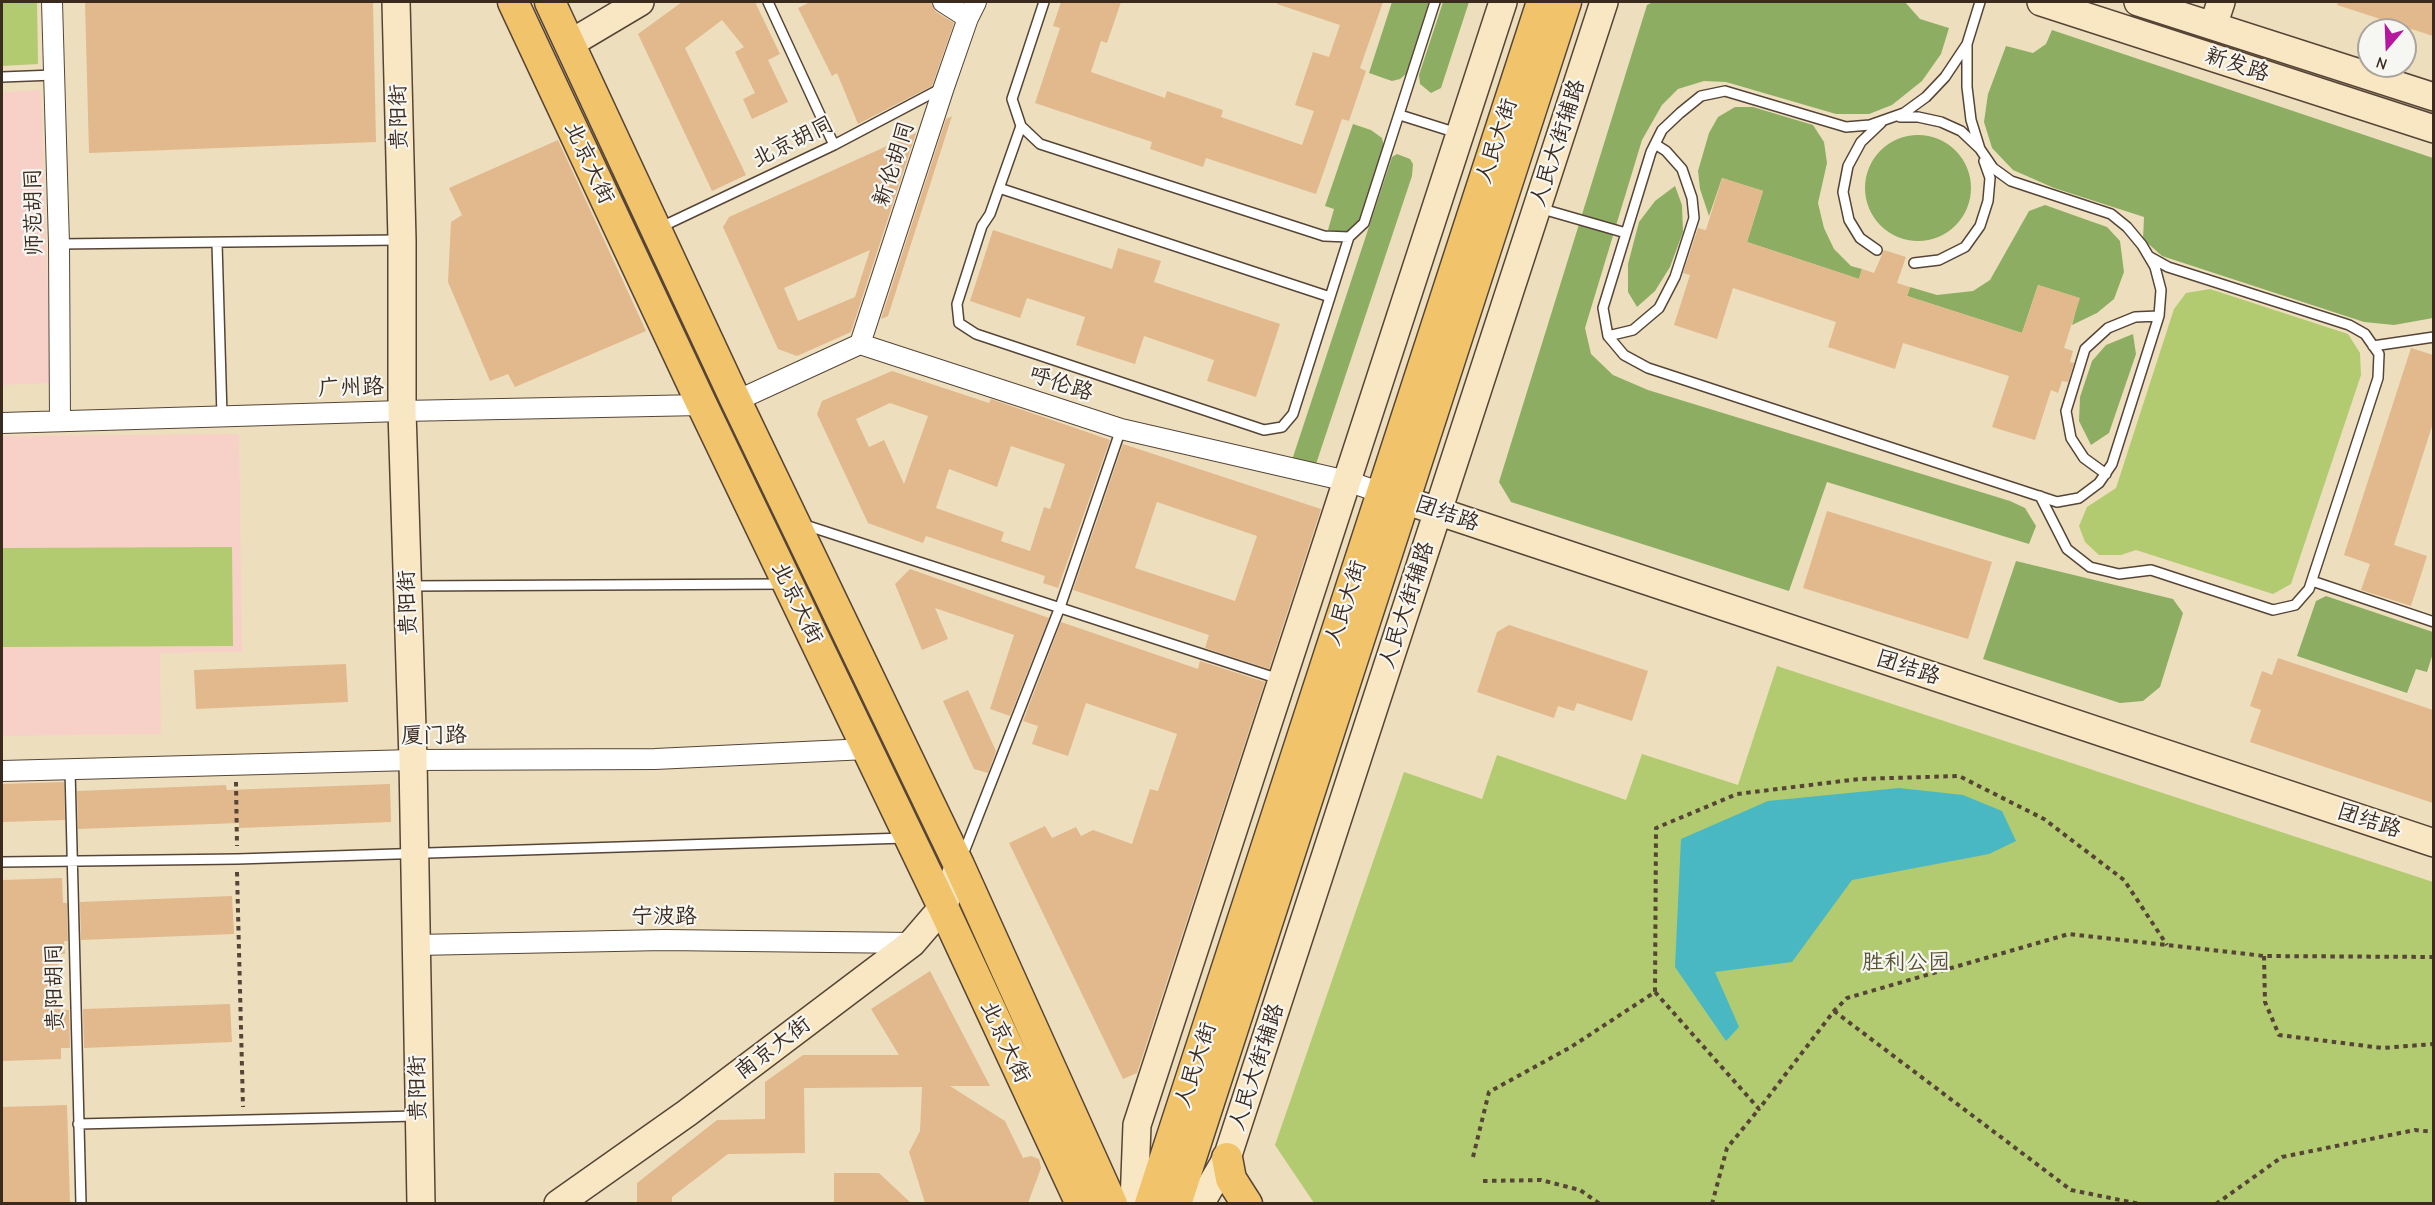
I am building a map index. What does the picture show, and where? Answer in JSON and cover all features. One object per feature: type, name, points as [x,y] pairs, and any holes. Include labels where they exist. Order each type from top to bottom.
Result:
[{"type":"main road","name":"贵阳街","points":[[396,2],[402,240],[402,411],[413,760],[420,1203]]},
{"type":"main road","name":"北京大街","points":[[513,2],[1081,1203]]},
{"type":"main road","name":"北京大街","points":[[550,2],[571,43],[735,401],[959,865],[1112,1203]]},
{"type":"main road","points":[[571,43],[640,2]]},
{"type":"main road","points":[[1134,1203],[1137,1125],[1503,2]]},
{"type":"main road","name":"人民大街","points":[[1176,1203],[1542,2]]},
{"type":"main road","name":"人民大街","points":[[1150,1203],[1566,2]]},
{"type":"main road","name":"人民大街辅路","points":[[1200,1203],[1227,1158],[1604,2]]},
{"type":"main road","name":"新发路","points":[[2041,2],[2433,129]]},
{"type":"main road","name":"新发路","points":[[2138,2],[2217,14],[2433,97]]},
{"type":"main road","name":"团结路","points":[[1393,496],[2433,843]]},
{"type":"main road","name":"南京大街","points":[[558,1203],[687,1113],[912,943],[943,907],[959,865]]},
{"type":"main road","points":[[1227,1158],[1231,1179],[1247,1203]]},
{"type":"street","name":"师范胡同","points":[[52,2],[59,244],[60,421]]},
{"type":"street","points":[[944,2],[972,10]]},
{"type":"street","name":"新伦胡同","points":[[860,344],[944,87],[972,10]]},
{"type":"street","points":[[735,401],[860,344]]},
{"type":"street","name":"呼伦路","points":[[860,344],[1121,429],[1347,481],[1393,496]]},
{"type":"street","name":"广州路","points":[[2,423],[702,405]]},
{"type":"street","name":"厦门路","points":[[2,771],[413,760],[655,759],[867,749]]},
{"type":"street","name":"宁波路","points":[[416,945],[664,940],[912,943]]},
{"type":"lane","points":[[768,2],[834,145]]},
{"type":"lane","points":[[1044,2],[1012,99],[1021,126],[1040,144],[1324,236],[1350,237]]},
{"type":"lane","points":[[1021,126],[990,214],[982,226],[957,304],[959,323],[976,334],[1264,430],[1282,427],[1293,414],[1350,237],[1364,223],[1435,2]]},
{"type":"lane","points":[[1877,250],[1860,238],[1849,220],[1843,192],[1848,166],[1861,142],[1890,118],[1918,117],[1941,122],[1961,131],[1980,149],[1993,168],[2011,182],[2111,214],[2127,227],[2155,267],[2161,290],[2158,316],[2112,464],[2099,483],[2079,498],[2057,502],[1648,368],[1624,355],[1608,336],[1603,308],[1655,144],[1668,124],[1701,96],[1725,91],[1846,127],[1870,125],[1904,113],[1926,97],[1945,77],[1967,44],[1980,2]]},
{"type":"lane","points":[[1914,263],[1939,260],[1965,247],[1980,226],[1988,201],[1990,178],[1971,120],[1967,87],[1967,44]]},
{"type":"lane","points":[[2,77],[54,75]]},
{"type":"lane","name":"北京胡同","points":[[657,229],[834,145],[944,87]]},
{"type":"lane","points":[[1400,115],[1460,134]]},
{"type":"lane","points":[[1608,336],[1633,330],[1659,308],[1675,277],[1694,218],[1692,198],[1682,169],[1666,151],[1655,144]]},
{"type":"lane","points":[[999,188],[1330,297]]},
{"type":"lane","points":[[1537,207],[1626,233]]},
{"type":"lane","points":[[59,244],[402,240]]},
{"type":"lane","points":[[217,243],[222,416]]},
{"type":"lane","points":[[2040,496],[2067,549],[2090,567],[2120,574],[2151,570],[2273,610],[2295,605],[2309,589],[2378,378],[2379,354],[2365,334],[2349,325],[2168,267],[2149,256]]},
{"type":"lane","points":[[2106,474],[2084,458],[2071,438],[2066,411],[2085,349],[2108,328],[2135,317],[2158,316]]},
{"type":"lane","points":[[2373,346],[2433,337]]},
{"type":"lane","points":[[959,865],[1060,607],[1121,429]]},
{"type":"lane","points":[[792,521],[1282,680]]},
{"type":"lane","points":[[2312,581],[2433,622]]},
{"type":"lane","points":[[407,586],[788,584]]},
{"type":"lane","name":"贵阳胡同","points":[[70,770],[81,1203]]},
{"type":"lane","points":[[2,862],[237,859],[910,838]]},
{"type":"lane","points":[[78,1124],[418,1115]]},
{"type":"path","points":[[236,766],[244,1120]]},
{"type":"path","points":[[1759,1109],[1655,992],[1656,828],[1737,794],[1859,779],[1959,776],[2044,819],[2124,880],[2167,945]]},
{"type":"path","points":[[1712,1203],[1727,1148],[1834,1011],[1847,998],[2069,934],[2264,956],[2433,957]]},
{"type":"path","points":[[2264,956],[2265,1002],[2279,1035],[2382,1048],[2433,1044]]},
{"type":"path","points":[[1473,1157],[1489,1092],[1571,1047],[1655,992]]},
{"type":"path","points":[[1834,1011],[2072,1190],[2140,1203]]},
{"type":"path","points":[[2216,1203],[2282,1157],[2415,1130],[2433,1132]]},
{"type":"path","points":[[1483,1181],[1541,1180],[1580,1190],[1600,1203]]},
{"type":"shaded area","points":[[41,90],[51,383],[2,385],[2,92]]},
{"type":"shaded area","points":[[239,434],[242,652],[160,653],[161,734],[2,736],[2,436]]},
{"type":"green space","points":[[2,2],[37,2],[38,64],[2,66]]},
{"type":"green space","points":[[1392,2],[1429,2],[1406,74],[1392,81],[1369,73]]},
{"type":"green space","points":[[1443,2],[1469,2],[1441,88],[1431,93],[1420,84],[1419,75]]},
{"type":"green space","points":[[1653,2],[1905,2],[1920,19],[1949,28],[1941,54],[1922,81],[1892,105],[1869,114],[1836,114],[1726,82],[1704,81],[1678,89],[1662,105],[1642,140],[1585,328],[1591,354],[1613,375],[1648,390],[2010,501],[2025,508],[2036,526],[2029,544],[1827,482],[1789,591],[1511,502],[1499,482],[1647,5]]},
{"type":"green space","points":[[2052,30],[2433,158],[2433,318],[2394,325],[2364,322],[2162,256],[2143,239],[2144,217],[2054,188],[2013,170],[1992,148],[1984,122],[1988,94],[2006,46],[2033,53],[2046,44]]},
{"type":"green space","points":[[1735,107],[1753,107],[1813,125],[1824,142],[1827,163],[1818,203],[1824,228],[1834,249],[1851,266],[1862,269],[1859,279],[1747,242],[1763,191],[1722,178],[1709,216],[1700,189],[1698,171],[1709,133],[1718,117]]},
{"type":"green space","points":[[1353,124],[1371,130],[1382,138],[1384,147],[1361,218],[1346,232],[1328,230],[1334,209],[1325,206]]},
{"type":"green space","points":[[1918,135],[1938,139],[1955,151],[1967,168],[1971,188],[1967,208],[1955,225],[1938,237],[1918,241],[1898,237],[1881,225],[1869,208],[1865,188],[1869,168],[1881,151],[1898,139]]},
{"type":"green space","points":[[1397,154],[1410,159],[1413,164],[1412,176],[1315,467],[1292,460],[1392,157]]},
{"type":"green space","points":[[1675,186],[1682,205],[1683,232],[1670,267],[1655,291],[1637,307],[1628,292],[1628,264],[1639,222],[1655,201]]},
{"type":"green space","points":[[2045,205],[2107,227],[2120,241],[2124,272],[2114,299],[2097,313],[2072,325],[2079,298],[2038,285],[2022,333],[1907,296],[1910,287],[1937,295],[1973,291],[1990,280],[2029,211]]},
{"type":"green space","points":[[2210,289],[2348,334],[2360,353],[2361,375],[2291,584],[2273,594],[2136,550],[2121,555],[2099,555],[2085,542],[2079,526],[2087,507],[2116,488],[2174,309],[2186,293]]},
{"type":"green space","points":[[2133,334],[2136,354],[2109,433],[2091,445],[2079,421],[2080,397],[2092,361],[2106,345]]},
{"type":"green space","points":[[232,547],[233,646],[2,647],[2,548]]},
{"type":"green space","points":[[2016,561],[2173,599],[2183,613],[2160,687],[2143,701],[2120,703],[1983,659]]},
{"type":"green space","points":[[2326,596],[2433,632],[2433,653],[2427,672],[2416,669],[2407,693],[2297,656],[2316,601]]},
{"type":"green space","name":"胜利公园","points":[[1777,666],[2433,882],[2433,1203],[1314,1203],[1275,1145],[1404,772],[1482,799],[1497,755],[1626,800],[1642,754],[1738,785]]},
{"type":"water","points":[[1899,788],[1963,795],[2002,811],[2016,841],[1989,854],[1852,880],[1792,962],[1715,972],[1739,1027],[1726,1041],[1675,967],[1681,839],[1768,801]]},
{"type":"building","points":[[85,2],[373,2],[376,142],[89,153]]},
{"type":"building","points":[[682,2],[755,2],[780,54],[768,60],[788,102],[752,119],[743,99],[755,93],[735,52],[744,47],[722,20],[685,48],[746,175],[712,191],[638,34]]},
{"type":"building","points":[[810,2],[931,2],[936,12],[954,23],[932,86],[858,124],[837,73],[832,76],[798,8]]},
{"type":"building","points":[[1061,2],[1121,2],[1107,43],[1101,41],[1091,72],[1165,98],[1167,91],[1223,110],[1221,117],[1302,145],[1314,111],[1295,105],[1313,52],[1329,57],[1340,25],[1277,4],[1278,2],[1383,2],[1360,68],[1366,71],[1349,121],[1342,119],[1316,194],[1206,158],[1203,167],[1150,149],[1152,142],[1035,103],[1060,28],[1053,26]]},
{"type":"building","points":[[2338,2],[2433,2],[2433,36],[2417,31],[2417,18],[2377,18],[2337,5]]},
{"type":"building","points":[[952,116],[888,316],[881,319],[946,119]]},
{"type":"building","points":[[916,133],[851,332],[797,356],[778,349],[723,227],[729,217]],"holes":[[[870,250],[855,297],[798,321],[784,288]]]},
{"type":"building","points":[[558,140],[646,331],[515,387],[508,374],[490,381],[448,282],[451,222],[462,215],[449,188]]},
{"type":"building","points":[[1722,178],[1763,191],[1747,242],[1859,279],[1862,269],[1874,273],[1884,250],[1906,257],[1897,283],[1910,287],[1907,296],[2022,333],[2038,285],[2080,298],[2064,348],[2073,351],[2070,362],[2074,363],[2068,382],[2062,381],[2058,393],[2051,390],[2035,440],[1992,427],[2009,376],[1903,343],[1895,369],[1828,347],[1836,322],[1733,288],[1717,339],[1674,325],[1690,275],[1683,273],[1698,228],[1706,230]]},
{"type":"building","points":[[993,230],[1112,269],[1118,248],[1161,261],[1154,282],[1280,324],[1256,397],[1207,381],[1214,360],[1144,336],[1135,364],[1076,345],[1085,317],[1027,298],[1020,318],[970,301]]},
{"type":"building","points":[[2411,348],[2433,355],[2433,423],[2394,545],[2427,556],[2411,606],[2361,590],[2370,564],[2344,555]]},
{"type":"building","points":[[892,371],[989,403],[991,399],[1110,440],[1058,588],[1043,583],[1045,576],[926,536],[923,543],[868,523],[817,414],[822,401]],"holes":[[[890,403],[928,416],[904,484],[884,440],[869,447],[856,419]],[[1011,446],[1065,464],[1050,509],[1044,507],[1030,551],[1001,541],[1004,532],[936,508],[949,469],[997,487]]]},
{"type":"building","points":[[1123,444],[1321,509],[1269,669],[1205,648],[1209,635],[1073,590]],"holes":[[[1157,502],[1257,536],[1235,601],[1135,568]]]},
{"type":"building","points":[[1827,511],[1992,562],[1968,639],[1803,588]]},
{"type":"building","points":[[910,569],[1049,618],[1010,716],[990,709],[1014,635],[935,608],[948,639],[922,650],[895,584]]},
{"type":"building","points":[[1061,622],[1198,669],[1200,661],[1265,682],[1137,1073],[1123,1079],[1009,843],[1045,826],[1052,838],[1076,827],[1081,836],[1093,830],[1132,844],[1150,789],[1158,791],[1177,734],[1086,703],[1068,756],[1032,744],[1038,726],[1023,721]]},
{"type":"building","points":[[1509,625],[1648,671],[1632,721],[1577,703],[1574,711],[1558,706],[1554,718],[1477,692],[1497,632]]},
{"type":"building","points":[[2278,658],[2433,710],[2433,803],[2250,742],[2261,710],[2250,706],[2262,671],[2272,675]]},
{"type":"building","points":[[346,664],[348,702],[196,709],[194,670]]},
{"type":"building","points":[[968,690],[996,751],[988,773],[974,769],[943,701]]},
{"type":"building","points":[[64,782],[65,820],[2,822],[2,784]]},
{"type":"building","points":[[390,784],[391,822],[239,828],[239,823],[78,829],[77,791],[226,785],[227,790]]},
{"type":"building","points":[[62,878],[63,903],[67,903],[68,941],[64,941],[65,954],[58,954],[60,1010],[69,1010],[70,1048],[61,1048],[61,1059],[2,1061],[2,880]]},
{"type":"building","points":[[232,896],[234,934],[81,940],[80,902]]},
{"type":"building","points":[[930,971],[990,1086],[950,1086],[1005,1121],[1023,1158],[1031,1156],[1039,1159],[1041,1168],[1028,1203],[925,1203],[909,1152],[920,1131],[922,1087],[804,1088],[805,1153],[728,1154],[672,1197],[672,1203],[637,1203],[637,1183],[717,1120],[765,1119],[765,1082],[803,1055],[899,1055],[871,1009]]},
{"type":"building","points":[[230,1004],[232,1042],[84,1048],[83,1009]]},
{"type":"building","points":[[67,1105],[70,1203],[2,1203],[2,1107]]},
{"type":"building","points":[[834,1173],[879,1173],[911,1203],[834,1203]]}]
